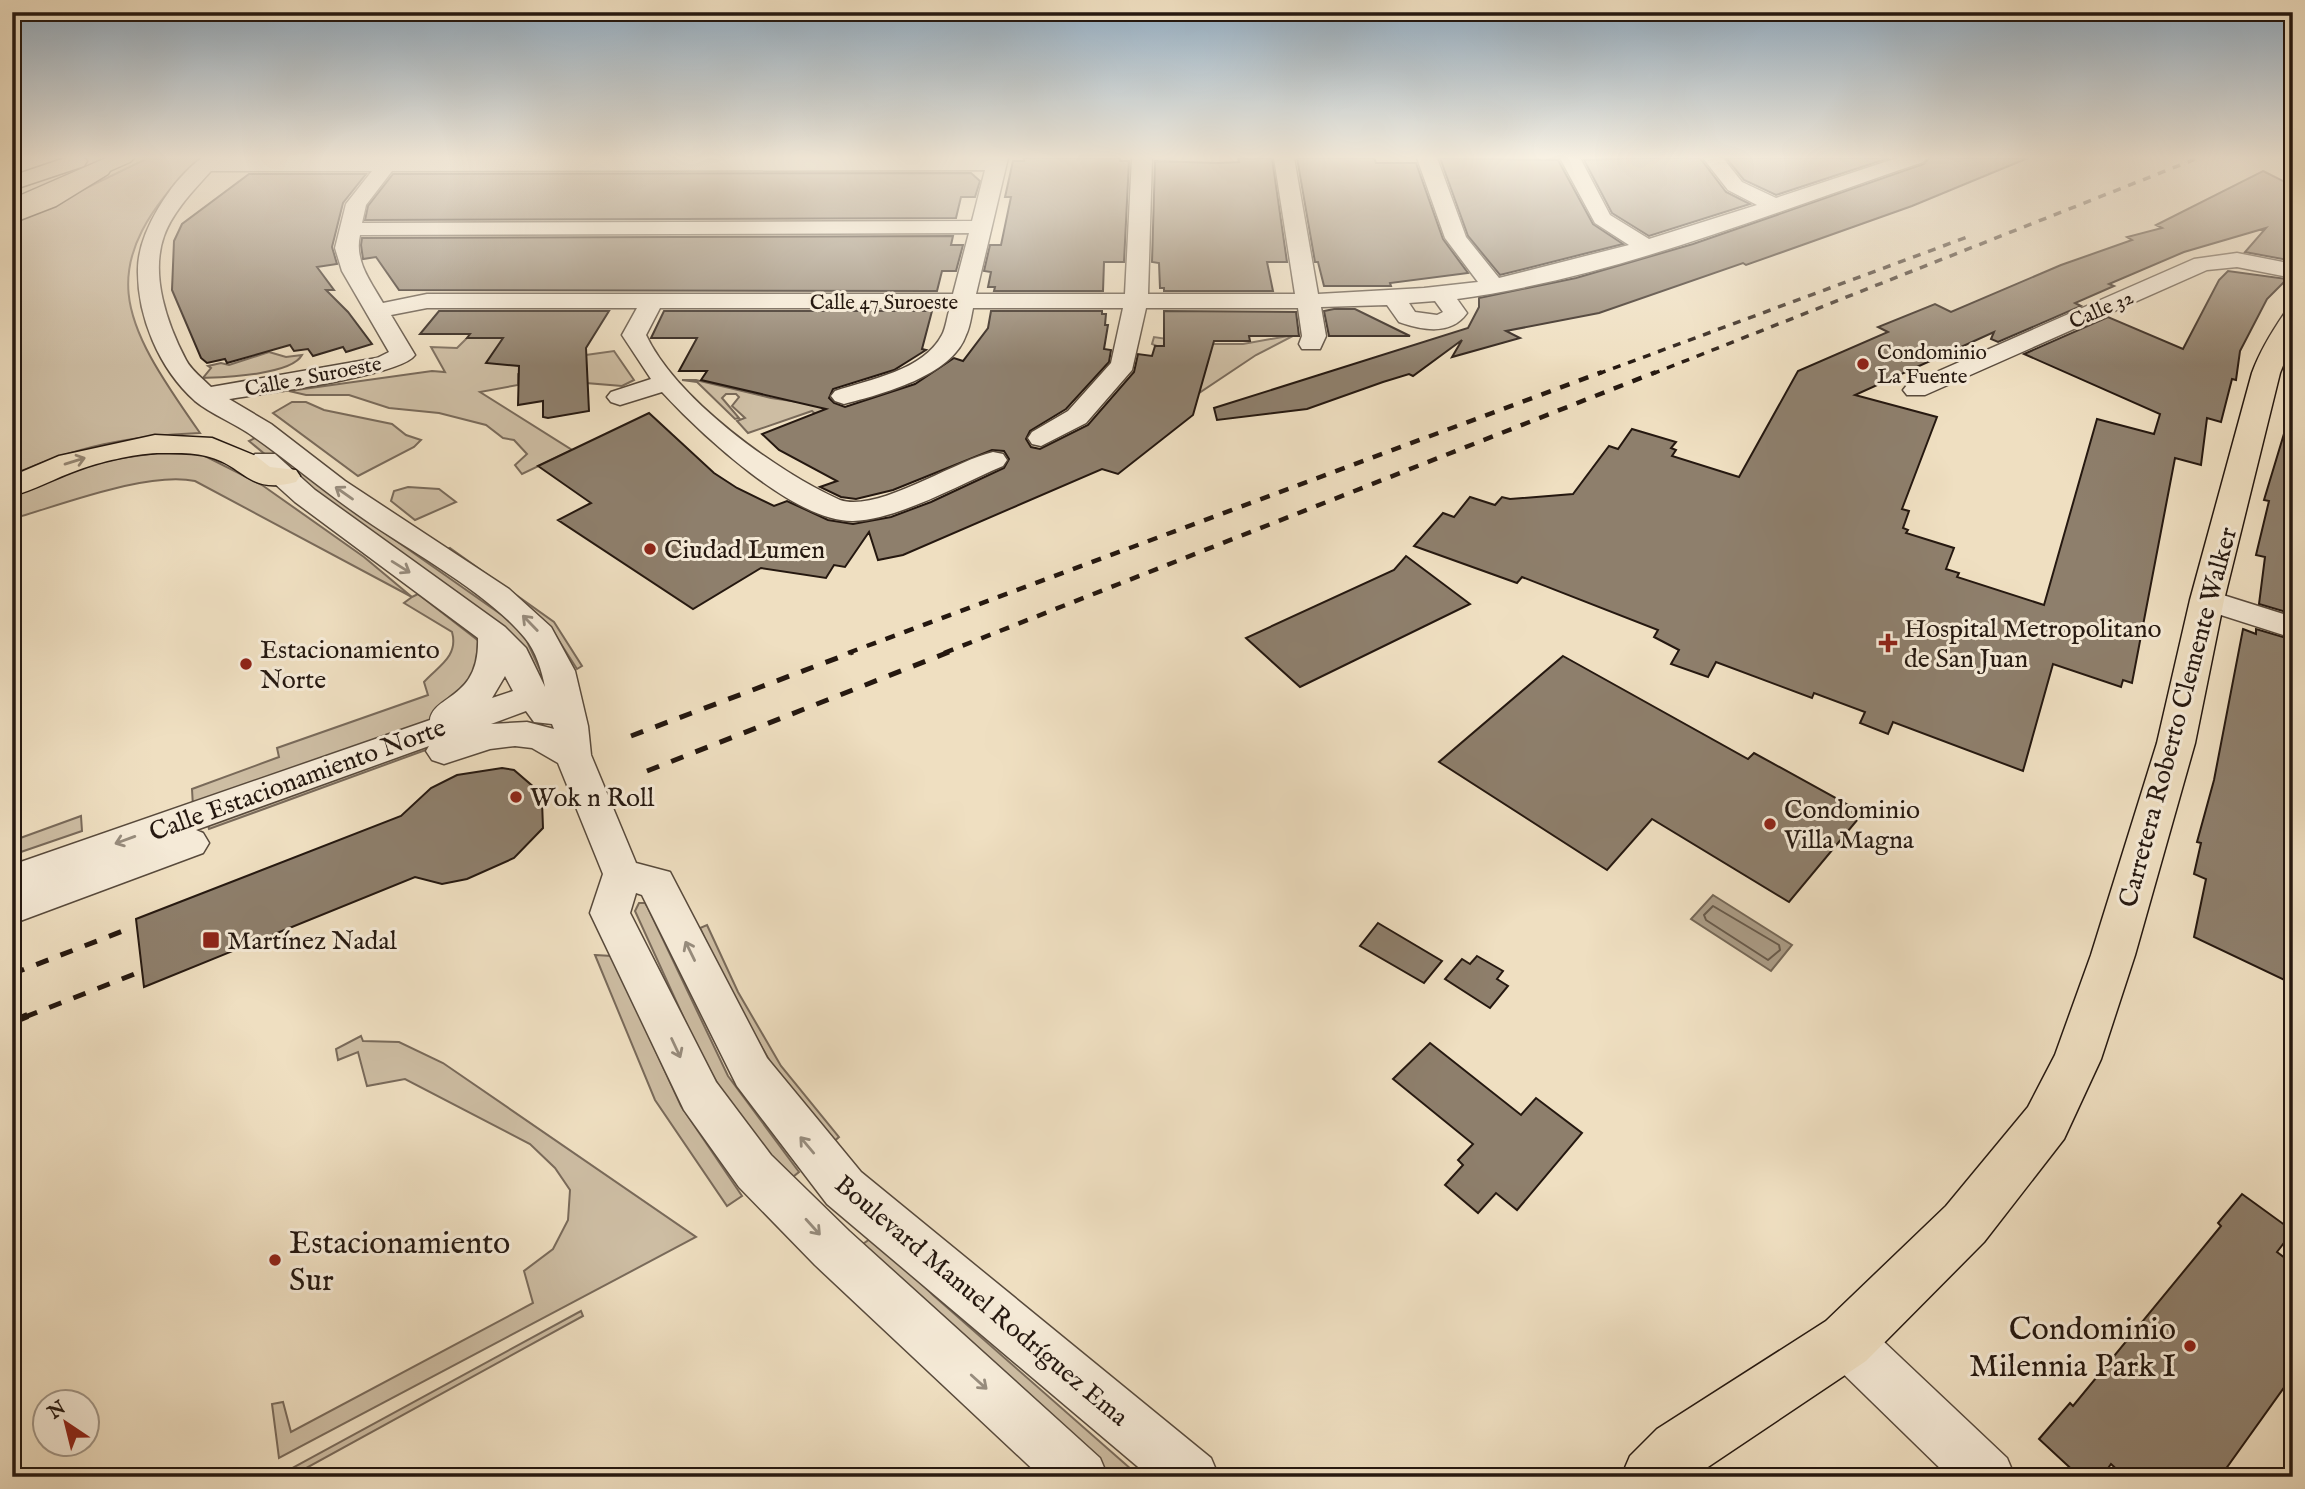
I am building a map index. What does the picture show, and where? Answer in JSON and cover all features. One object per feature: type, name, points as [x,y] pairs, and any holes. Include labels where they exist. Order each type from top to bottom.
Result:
[{"type":"main road","name":"Carretera Roberto Clemente Walker","points":[[1651,1477],[1678,1450],[1846,1341],[1965,1224],[2052,1112],[2077,1059],[2113,955],[2176,743],[2207,600],[2266,373],[2275,348],[2293,319]]},
{"type":"main road","points":[[12,487],[80,460],[155,444],[212,447],[245,462],[263,476],[285,476]]},
{"type":"street","points":[[159,227],[149,256],[149,294],[175,364],[205,396],[262,430],[335,486],[522,614],[540,634],[555,709],[622,874],[610,913],[700,1096],[730,1140],[755,1171],[832,1248],[1081,1477]]},
{"type":"street","points":[[348,229],[828,227]]},
{"type":"street","points":[[844,396],[892,381],[932,361],[954,337],[982,227]]},
{"type":"street","points":[[1041,438],[1077,417],[1123,365],[1136,301],[1139,227]]},
{"type":"street","points":[[1296,227],[1314,336],[1311,344]]},
{"type":"street","points":[[1451,227],[1455,238],[1493,286]]},
{"type":"street","points":[[1616,227],[1647,247]]},
{"type":"street","name":"Calle 47 Suroeste","points":[[376,311],[415,302],[1308,302],[1393,297],[1407,317],[1435,323],[1452,317],[1455,313],[1441,293],[1493,286],[1647,247],[1706,227]]},
{"type":"street","name":"Calle 2 Suroeste","points":[[205,396],[399,358],[403,355],[353,271],[346,248],[348,229]]},
{"type":"street","name":"Calle 32","points":[[1916,390],[2202,264],[2237,260],[2293,271]]},
{"type":"street","points":[[652,302],[634,335],[636,344],[668,382],[746,458],[831,508],[851,512],[876,506],[993,460]]},
{"type":"street","points":[[620,397],[668,382]]},
{"type":"street","points":[[205,396],[209,415],[285,476],[305,496],[494,634],[514,656],[524,684],[555,709]]},
{"type":"street","points":[[2207,600],[2293,628]]},
{"type":"street","points":[[370,753],[448,717],[474,699],[494,668],[494,634]]},
{"type":"street","points":[[474,740],[555,709]]},
{"type":"street","name":"Calle Estacionamiento Norte","points":[[12,908],[474,740],[501,735],[540,737],[555,709]]},
{"type":"street","name":"Calle Estacionamiento Norte","points":[[12,881],[370,753],[555,709]]},
{"type":"street","name":"Boulevard Manuel Rodríguez Ema","points":[[622,874],[656,883],[752,1072],[844,1188],[1192,1477]]},
{"type":"street","points":[[1846,1341],[1988,1477]]},
{"type":"shaded area","points":[[12,227],[144,227],[130,263],[129,294],[136,325],[151,357],[200,433],[104,444],[12,475]]},
{"type":"shaded area","points":[[530,315],[534,315],[514,346],[564,341],[564,358],[614,351],[634,380],[622,386],[586,383],[586,376],[547,382],[546,369],[518,374],[518,385],[480,392],[572,450],[522,474],[515,465],[527,454],[514,440],[503,438],[486,425],[439,413],[389,408],[349,395],[306,395],[289,391],[432,371],[445,372],[431,347],[457,348],[467,338],[508,338],[512,331],[519,331]]},
{"type":"shaded area","points":[[1154,337],[1201,344],[1243,344],[1291,337],[1256,355],[1190,399],[1157,346],[1152,344]]},
{"type":"shaded area","points":[[269,352],[286,357],[302,355],[295,362],[271,371],[203,378],[211,368],[208,366],[221,363],[229,365]]},
{"type":"shaded area","points":[[682,380],[696,380],[771,398],[833,407],[829,427],[812,411],[748,433],[737,421],[745,418],[732,406],[739,397],[736,394],[726,394],[722,398],[739,418],[735,419],[697,382]]},
{"type":"shaded area","points":[[292,402],[306,402],[324,410],[392,424],[406,435],[421,440],[414,447],[358,476],[273,413]]},
{"type":"shaded area","points":[[257,437],[341,502],[509,620],[526,639],[546,683],[542,685],[249,441]]},
{"type":"shaded area","points":[[168,452],[199,453],[262,485],[364,557],[412,597],[195,481],[176,479],[129,485],[12,519],[12,499],[48,479],[107,461]]},
{"type":"shaded area","points":[[408,487],[439,489],[456,502],[415,520],[391,501],[394,491]]},
{"type":"shaded area","points":[[450,548],[554,622],[582,666],[577,669],[552,630],[444,551]]},
{"type":"shaded area","points":[[418,594],[480,642],[481,671],[433,720],[193,807],[192,789],[279,757],[277,748],[428,695],[424,682],[450,655],[452,632],[404,603]]},
{"type":"shaded area","points":[[475,732],[209,829],[208,825],[411,751]]},
{"type":"shaded area","points":[[81,816],[82,831],[12,855],[12,841]]},
{"type":"shaded area","points":[[639,903],[645,903],[648,908],[728,1076],[799,1172],[789,1180],[725,1097],[698,1049],[635,911]]},
{"type":"shaded area","points":[[707,925],[738,992],[781,1066],[839,1137],[833,1142],[772,1065],[723,979],[700,928]]},
{"type":"shaded area","points":[[595,955],[612,956],[681,1106],[742,1196],[727,1206],[655,1100]]},
{"type":"shaded area","points":[[361,1036],[363,1041],[399,1042],[443,1063],[696,1237],[279,1458],[272,1404],[283,1402],[291,1432],[533,1303],[524,1271],[553,1249],[568,1220],[570,1190],[555,1168],[530,1144],[405,1079],[367,1086],[358,1052],[338,1060],[336,1049]]},
{"type":"shaded area","points":[[870,1239],[882,1245],[933,1295],[1140,1477],[1113,1477],[860,1246]]},
{"type":"shaded area","points":[[581,1311],[583,1316],[290,1477],[283,1477],[283,1473]]},
{"type":"water","points":[[1713,895],[1792,945],[1771,971],[1691,919]]},
{"type":"building","points":[[180,227],[337,227],[332,247],[337,264],[317,267],[334,290],[326,290],[348,312],[372,344],[346,352],[343,347],[313,356],[308,349],[294,351],[290,345],[227,363],[225,359],[207,363],[201,358],[172,290],[174,241]]},
{"type":"building","points":[[1005,227],[1126,227],[1124,262],[1104,262],[1103,291],[994,291],[995,287],[988,287],[991,272],[984,271],[990,245],[1001,245]]},
{"type":"building","points":[[1153,227],[1282,227],[1287,262],[1267,262],[1273,291],[1164,291],[1164,288],[1160,288],[1159,263],[1152,262]]},
{"type":"building","points":[[1309,227],[1439,227],[1443,239],[1468,273],[1390,283],[1391,286],[1324,286],[1318,262],[1315,262]]},
{"type":"building","points":[[1465,227],[1598,227],[1623,244],[1500,275],[1468,236]]},
{"type":"building","points":[[1635,227],[1676,227],[1649,236]]},
{"type":"building","points":[[1741,227],[1852,227],[1599,313],[1506,331],[1520,338],[1452,357],[1462,340],[1413,376],[1409,374],[1383,382],[1307,409],[1217,420],[1214,408],[1468,328],[1479,307],[1479,298],[1576,278]]},
{"type":"building","name":"Hospital Metropolitano de San Juan","points":[[2293,227],[2293,261],[2245,252],[2266,228],[2184,252],[2109,284],[2114,286],[2075,303],[2081,306],[1998,342],[1991,339],[1994,332],[1855,395],[1937,417],[1902,509],[1909,511],[1903,528],[1908,530],[1906,533],[1954,548],[1946,569],[1959,573],[1957,577],[2044,605],[2097,419],[2154,434],[2160,414],[2024,354],[2108,317],[2183,349],[2219,280],[2228,271],[2287,279],[2267,299],[2240,351],[2236,380],[2232,379],[2221,422],[2207,418],[2201,465],[2175,458],[2132,683],[2123,680],[2121,687],[2053,664],[2023,771],[1893,722],[1888,734],[1860,723],[1865,712],[1814,693],[1812,698],[1716,662],[1708,677],[1671,664],[1679,650],[1654,637],[1658,630],[1522,577],[1517,583],[1414,546],[1443,513],[1454,517],[1470,497],[1495,505],[1502,497],[1510,499],[1573,494],[1609,446],[1618,449],[1632,429],[1676,442],[1671,448],[1676,450],[1672,456],[1739,477],[1798,371],[1888,332],[1878,327],[1935,304],[1951,312],[2061,265],[2132,240],[2127,237],[2162,228]]},
{"type":"building","points":[[953,236],[951,245],[963,245],[956,271],[942,271],[937,291],[399,290],[376,257],[363,259],[361,245],[362,238]]},
{"type":"building","points":[[1355,309],[1410,336],[1329,336],[1324,311]]},
{"type":"building","points":[[439,311],[609,311],[586,348],[589,411],[548,418],[543,417],[543,401],[518,405],[519,366],[486,363],[503,338],[467,338],[470,334],[420,334]]},
{"type":"building","points":[[664,311],[932,311],[922,349],[926,350],[894,370],[833,389],[829,398],[845,407],[915,384],[954,358],[963,361],[988,328],[991,311],[1102,311],[1102,314],[1106,314],[1105,325],[1108,325],[1104,349],[1111,350],[1109,362],[1066,409],[1030,431],[1026,439],[1031,447],[1040,449],[1088,425],[1134,372],[1138,354],[1152,356],[1155,346],[1164,346],[1164,311],[1296,312],[1299,336],[1249,336],[1250,341],[1214,341],[1193,415],[1118,474],[1102,469],[903,555],[878,560],[869,532],[845,567],[834,565],[826,578],[761,568],[693,609],[558,520],[591,503],[538,466],[649,413],[714,473],[737,488],[774,506],[787,501],[828,520],[853,524],[891,517],[931,502],[1004,468],[1009,459],[1004,451],[992,450],[893,490],[856,499],[841,497],[820,487],[837,481],[779,450],[762,434],[826,409],[701,380],[707,371],[679,371],[697,338],[651,338]]},
{"type":"building","points":[[2286,427],[2293,428],[2293,614],[2259,604],[2265,557],[2256,555],[2269,501],[2264,500]]},
{"type":"building","points":[[1406,556],[1470,604],[1300,687],[1246,638],[1394,570]]},
{"type":"building","points":[[2243,629],[2256,634],[2256,629],[2293,640],[2293,984],[2194,937],[2206,879],[2194,874],[2201,843],[2197,842],[2214,780]]},
{"type":"building","points":[[1563,656],[1748,759],[1754,753],[1863,813],[1789,902],[1652,819],[1607,870],[1439,762]]},
{"type":"building","points":[[502,768],[514,770],[536,789],[542,801],[543,828],[514,858],[467,879],[442,884],[415,877],[144,987],[136,919],[401,816],[431,788],[457,775]]},
{"type":"building","points":[[1378,923],[1442,961],[1424,983],[1360,946]]},
{"type":"building","points":[[1477,956],[1503,971],[1497,979],[1508,986],[1490,1008],[1445,979],[1462,959],[1470,964]]},
{"type":"building","points":[[1430,1043],[1521,1115],[1536,1098],[1582,1133],[1517,1210],[1496,1193],[1478,1213],[1445,1185],[1463,1165],[1458,1160],[1473,1144],[1393,1079]]},
{"type":"building","name":"Condominio Milennia Park I","points":[[2242,1194],[2293,1231],[2277,1252],[2293,1264],[2293,1375],[2220,1477],[2125,1477],[2111,1464],[2102,1477],[2080,1477],[2039,1439],[2070,1403],[2073,1406],[2221,1226],[2218,1223]]},
{"type":"railway","points":[[1652,374],[2022,227]]},
{"type":"railway","points":[[1598,374],[1970,236]]},
{"type":"railway","points":[[848,653],[1602,372]]},
{"type":"railway","points":[[944,653],[1656,372]]},
{"type":"railway","points":[[631,736],[853,652]]},
{"type":"railway","points":[[647,771],[949,652]]},
{"type":"railway","points":[[12,974],[133,927]]},
{"type":"railway","points":[[25,1017],[137,973]]},
{"type":"railway","points":[[12,1022],[29,1015]]},
{"type":"place","name":"Condominio La Fuente","points":[[1863,364]]},
{"type":"place","name":"Ciudad Lumen","points":[[650,549]]},
{"type":"place","name":"Hospital Metropolitano de San Juan","points":[[1888,643]]},
{"type":"place","name":"Estacionamiento Norte","points":[[246,664]]},
{"type":"place","name":"Wok n Roll","points":[[516,797]]},
{"type":"place","name":"Condominio Villa Magna","points":[[1770,824]]},
{"type":"place","name":"Martínez Nadal","points":[[211,940]]},
{"type":"place","name":"Estacionamiento Sur","points":[[275,1260]]},
{"type":"place","name":"Condominio Milennia Park I","points":[[2190,1346]]}]
